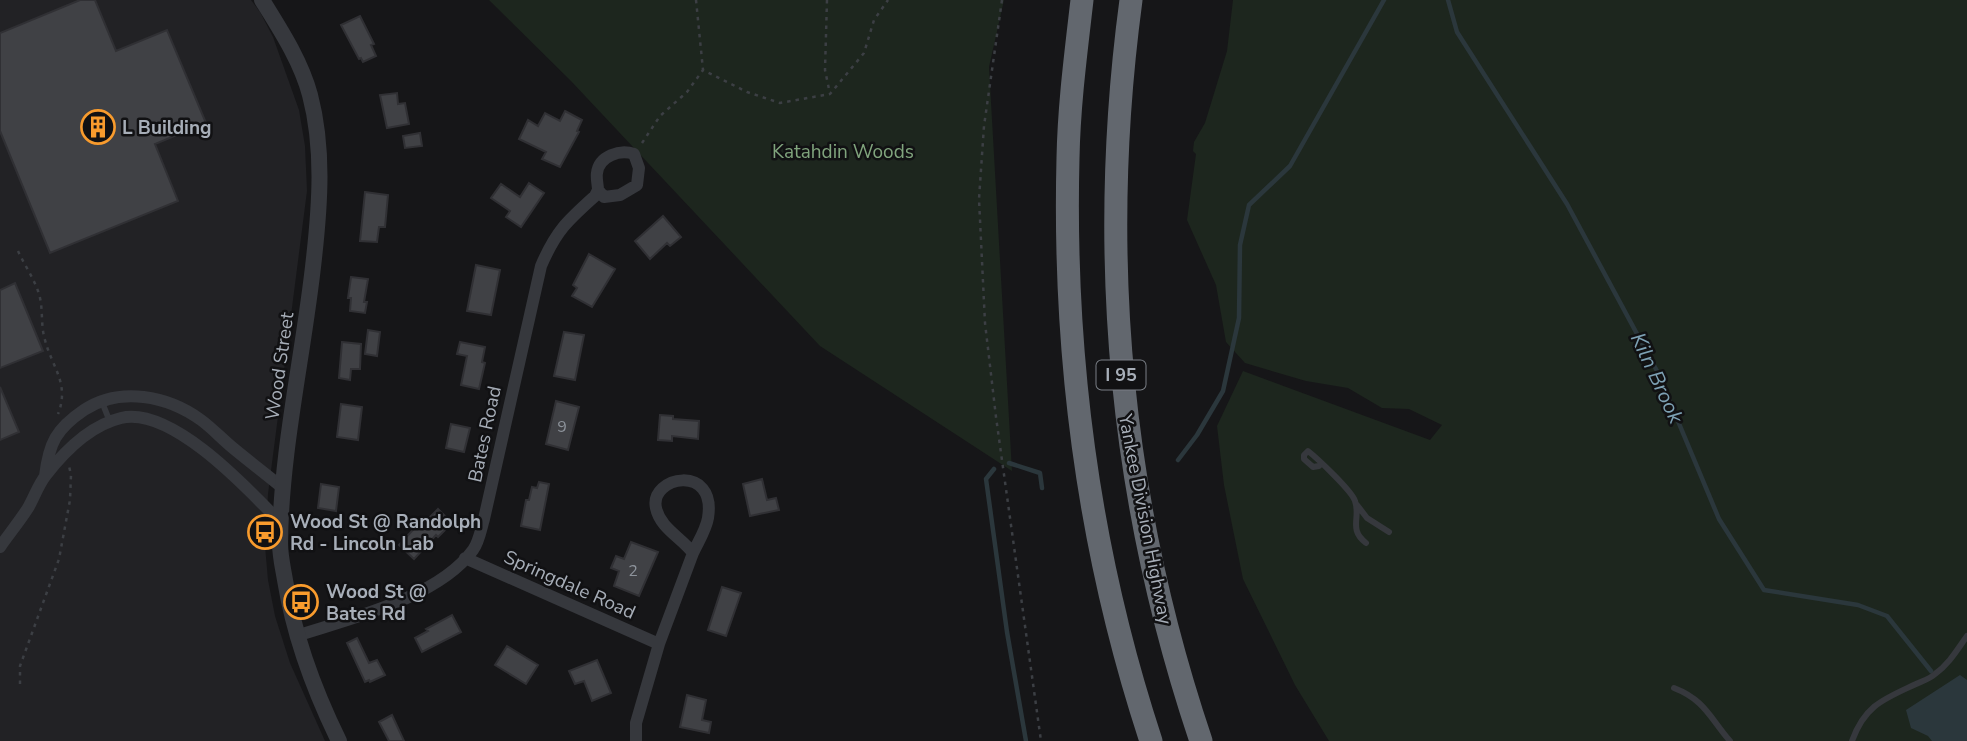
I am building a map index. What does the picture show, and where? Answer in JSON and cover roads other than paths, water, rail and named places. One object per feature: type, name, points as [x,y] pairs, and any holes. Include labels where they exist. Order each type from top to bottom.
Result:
[{"type":"highway","name":"I 95","points":[[1082,0],[1068,155],[1067,234],[1071,335],[1081,438],[1102,564],[1136,695],[1152,741]]},
{"type":"highway","name":"Yankee Division Highway","points":[[1131,0],[1117,138],[1114,199],[1121,378],[1131,453],[1166,630],[1201,741]]},
{"type":"street","name":"Wood Street","points":[[262,0],[278,24],[299,67],[309,92],[318,135],[320,184],[317,230],[284,489],[280,546],[296,636],[339,741]]},
{"type":"street","name":"Bates Road","points":[[296,636],[396,602],[438,583],[474,548],[484,519],[541,266],[550,245],[566,221],[595,196],[598,190],[596,173],[600,165],[613,154],[625,151],[634,154],[639,168],[637,185],[620,195],[604,197],[598,190]]},
{"type":"street","points":[[45,476],[52,440],[69,421],[102,402],[117,397],[141,396],[169,402],[200,419],[284,489]]},
{"type":"street","points":[[0,547],[27,509],[45,476],[78,442],[99,426],[123,417],[148,419],[173,430],[200,448],[243,483],[281,523]]},
{"type":"street","points":[[636,741],[636,723],[659,644],[707,523],[707,495],[699,483],[675,481],[656,497],[656,508],[667,528],[693,553]]},
{"type":"street","name":"Springdale Road","points":[[465,558],[659,644]]},
{"type":"lane","points":[[102,402],[110,422]]},
{"type":"lane","points":[[1319,466],[1307,464],[1304,455],[1308,451],[1316,457],[1349,492],[1367,518],[1389,532]]},
{"type":"lane","points":[[1356,504],[1355,525],[1358,537],[1366,543]]},
{"type":"lane","points":[[1852,741],[1860,722],[1872,707],[1933,676],[1950,661],[1967,636]]},
{"type":"lane","points":[[1674,688],[1687,693],[1709,711],[1730,741]]},
{"type":"waterway","points":[[1178,460],[1197,435],[1223,391],[1239,318],[1240,245],[1249,205],[1290,166],[1384,0]]},
{"type":"waterway","name":"Kiln Brook","points":[[1448,0],[1457,32],[1567,204],[1657,371],[1719,519],[1764,590],[1858,605],[1887,616],[1931,671]]},
{"type":"waterway","points":[[1009,463],[1040,473],[1042,488]]},
{"type":"waterway","points":[[994,469],[986,479],[1007,632],[1026,741]]},
{"type":"place","name":"L Building","points":[[98,127]]},
{"type":"place","name":"Wood St @ Randolph Rd - Lincoln Lab","points":[[265,532]]},
{"type":"place","name":"Wood St @ Bates Rd","points":[[301,602]]},
{"type":"park label","name":"Katahdin Woods","points":[[843,151]]}]
